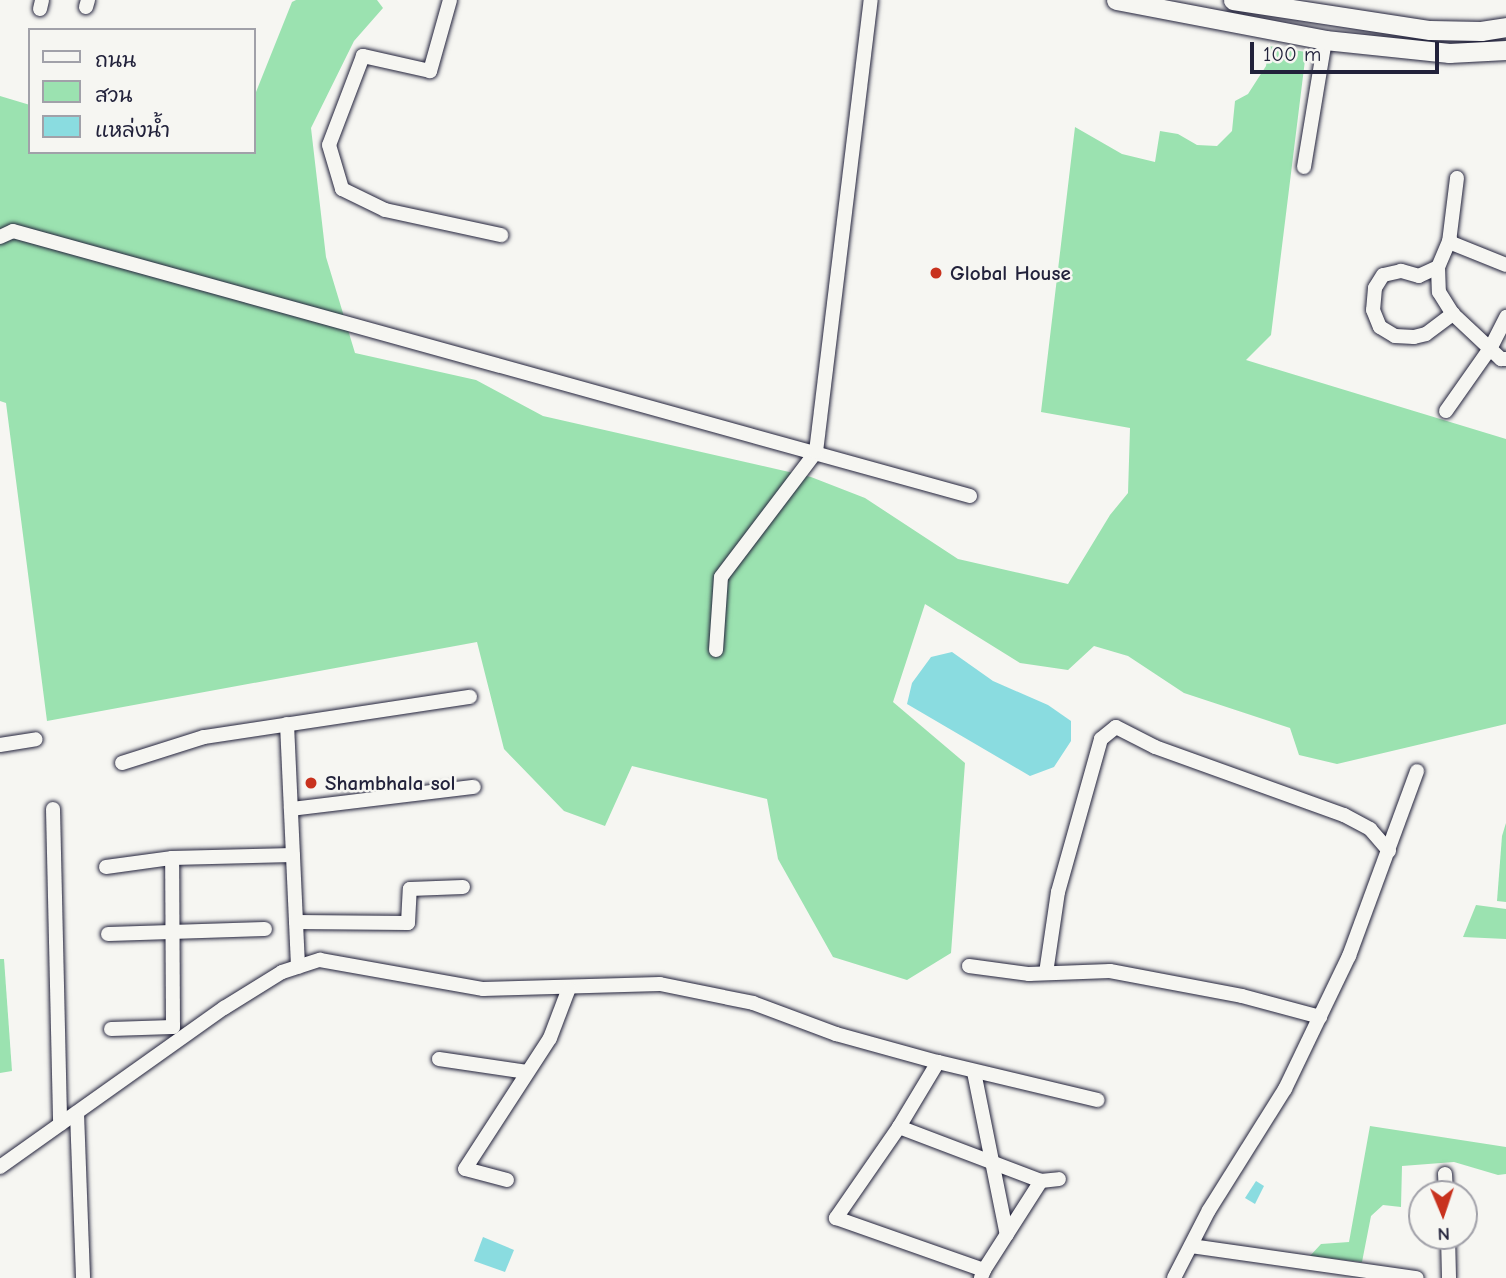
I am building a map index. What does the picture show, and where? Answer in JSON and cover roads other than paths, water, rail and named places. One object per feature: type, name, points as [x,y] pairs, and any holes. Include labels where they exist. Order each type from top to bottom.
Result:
[{"type":"main road","points":[[1116,0],[1325,40],[1449,53],[1506,50]]},
{"type":"main road","points":[[1233,0],[1430,30],[1481,31],[1506,27]]},
{"type":"street","points":[[450,0],[430,71],[363,56],[329,145],[342,189],[385,210],[501,234]]},
{"type":"street","points":[[716,650],[721,577],[816,453],[872,0]]},
{"type":"street","points":[[1304,167],[1325,40]]},
{"type":"street","points":[[1457,177],[1450,239],[1438,267],[1439,292],[1453,314],[1501,359],[1506,359]]},
{"type":"street","points":[[0,237],[13,232],[970,496]]},
{"type":"street","points":[[1450,239],[1449,242],[1461,248],[1506,265]]},
{"type":"street","points":[[1438,267],[1419,276],[1401,271],[1383,275],[1375,288],[1373,310],[1380,327],[1395,336],[1404,337],[1426,334],[1453,314]]},
{"type":"street","points":[[1446,411],[1491,347],[1506,317]]},
{"type":"street","points":[[122,763],[204,737],[470,697]]},
{"type":"street","points":[[287,724],[298,967]]},
{"type":"street","points":[[1046,972],[1058,892],[1101,739],[1116,727],[1155,747],[1344,815],[1370,829],[1389,851]]},
{"type":"street","points":[[0,745],[36,739]]},
{"type":"street","points":[[1174,1278],[1209,1210],[1285,1088],[1320,1017],[1363,923],[1417,771]]},
{"type":"street","points":[[291,809],[474,787]]},
{"type":"street","points":[[53,809],[60,1124]]},
{"type":"street","points":[[106,867],[172,858],[293,855]]},
{"type":"street","points":[[111,1030],[173,1027],[172,858]]},
{"type":"street","points":[[296,922],[408,923],[410,889],[463,887]]},
{"type":"street","points":[[108,934],[265,929]]},
{"type":"street","points":[[0,1167],[224,1008],[282,972],[320,960],[483,989],[660,984],[753,1003],[836,1034],[974,1072],[1098,1100]]},
{"type":"street","points":[[969,966],[1000,972],[1110,971],[1139,975],[1292,1007],[1320,1017]]},
{"type":"street","points":[[507,1180],[465,1170],[550,1038],[569,988]]},
{"type":"street","points":[[439,1059],[527,1072]]},
{"type":"street","points":[[938,1062],[899,1127],[836,1218],[983,1274],[1041,1181]]},
{"type":"street","points":[[974,1072],[995,1163],[1007,1236]]},
{"type":"street","points":[[77,1113],[83,1278]]},
{"type":"street","points":[[899,1127],[1041,1181],[1059,1180]]},
{"type":"street","points":[[1445,1174],[1445,1180]]},
{"type":"street","points":[[1191,1246],[1417,1278]]},
{"type":"street","points":[[1448,1250],[1449,1278]]},
{"type":"water","points":[[952,652],[993,681],[1048,705],[1071,721],[1071,741],[1054,767],[1030,776],[907,704],[912,683],[931,657]]},
{"type":"water","points":[[1256,1181],[1264,1186],[1255,1204],[1245,1198]]},
{"type":"water","points":[[483,1237],[514,1250],[505,1272],[474,1261]]},
{"type":"place","name":"Global House","points":[[936,273]]},
{"type":"place","name":"Shambhala sol","points":[[311,783]]}]
